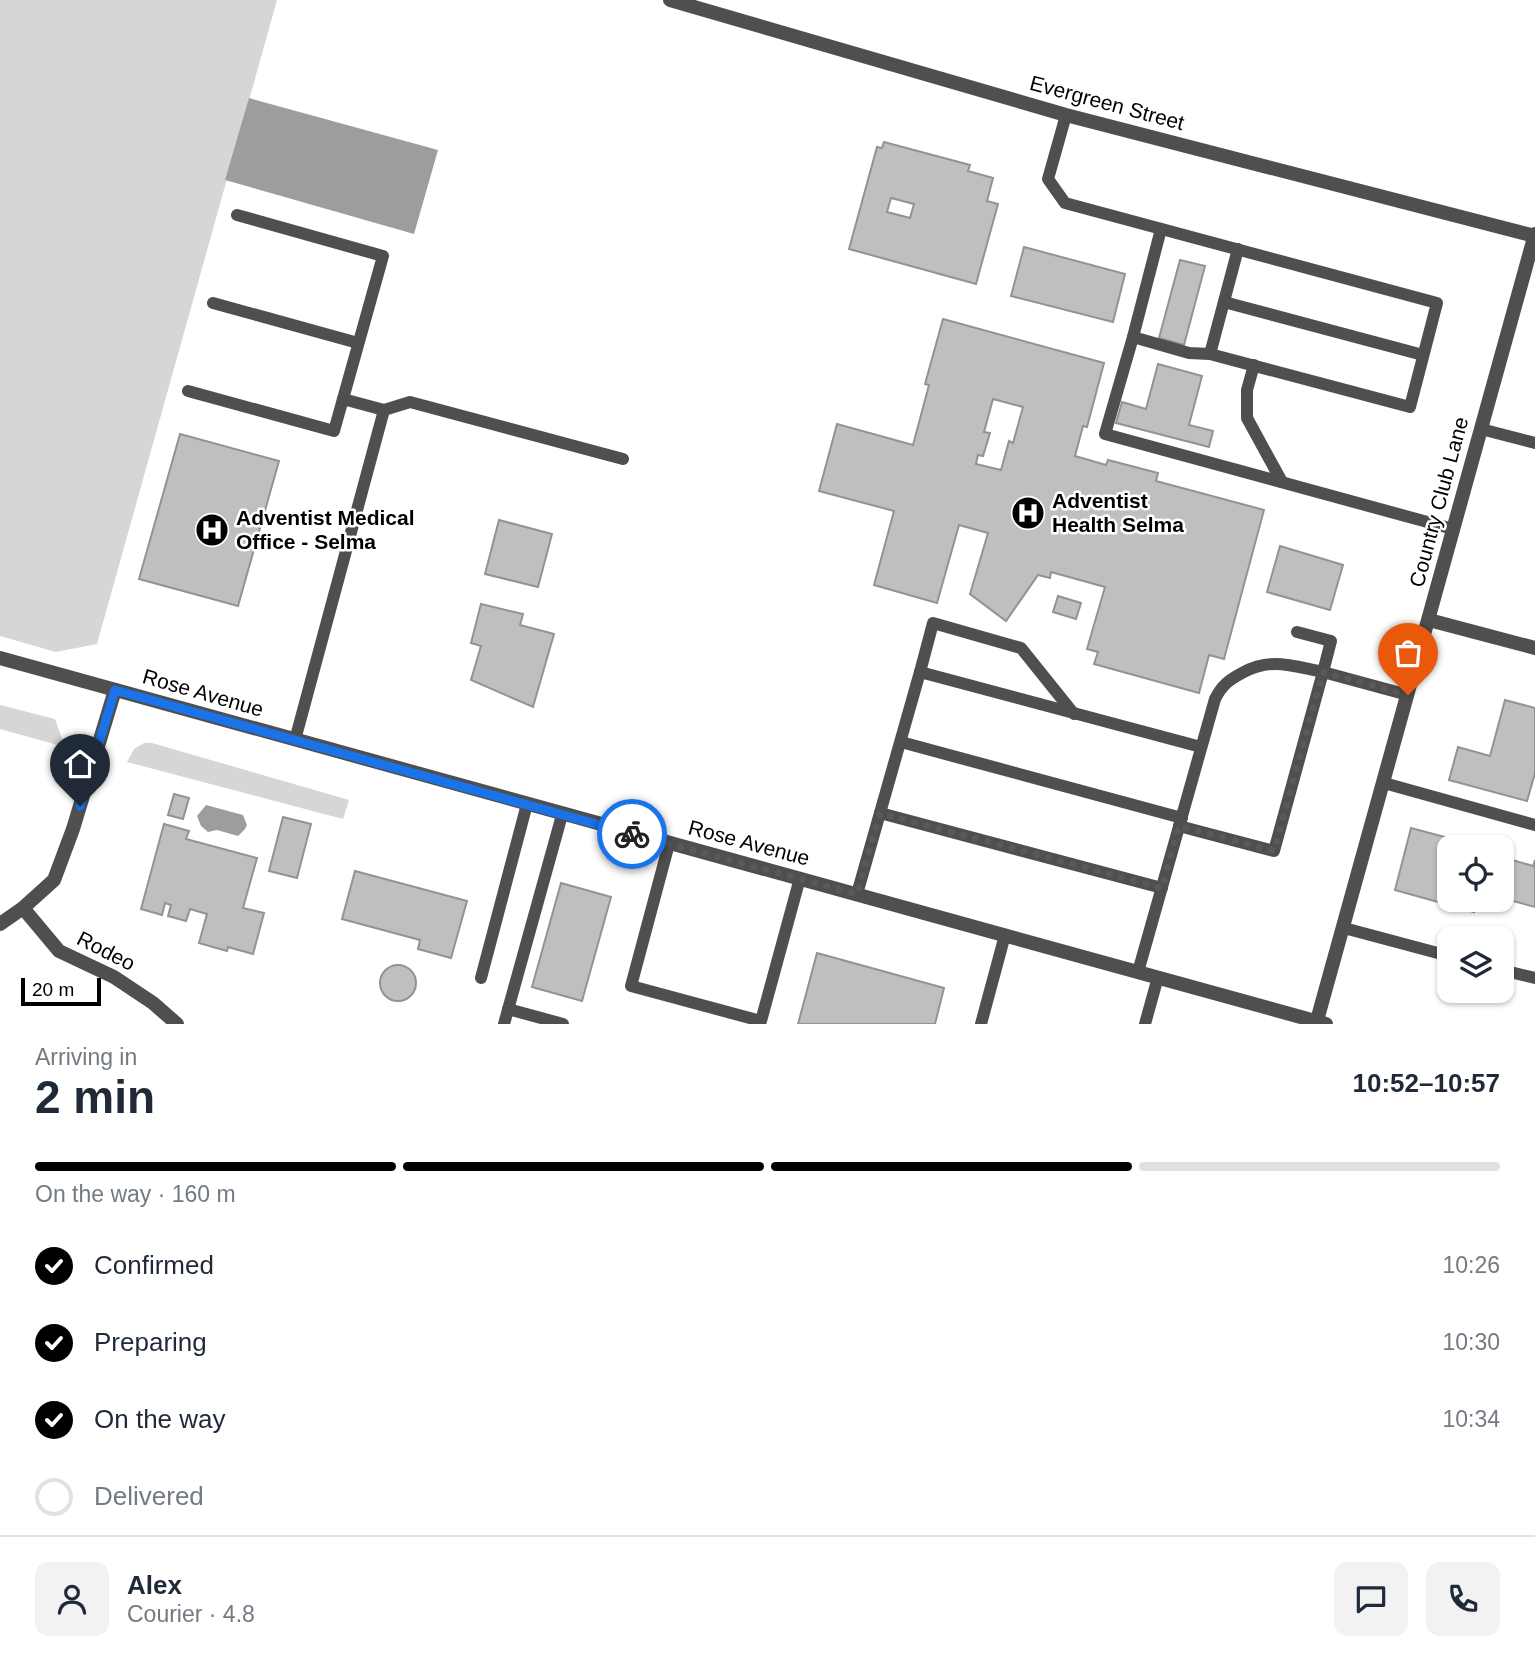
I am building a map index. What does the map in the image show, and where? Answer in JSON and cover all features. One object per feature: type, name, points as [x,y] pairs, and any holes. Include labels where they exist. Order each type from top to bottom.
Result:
[{"type":"street","name":"Evergreen Street","points":[[670,0],[1066,115],[1535,235]]},
{"type":"street","name":"Country Club Lane","points":[[1320,1023],[1535,235]]},
{"type":"street","points":[[1429,620],[1535,648]]},
{"type":"street","name":"Rose Avenue","points":[[0,658],[1320,1023]]},
{"type":"street","points":[[0,924],[23,908],[54,880],[74,829],[115,690]]},
{"type":"street","name":"Rodeo","points":[[23,908],[59,951],[114,976],[153,1003],[177,1024]]},
{"type":"lane","points":[[1066,115],[1048,179],[1065,203],[1437,303],[1410,407],[1254,365],[1210,354],[1189,353],[1132,337]]},
{"type":"lane","points":[[188,391],[334,431],[383,256],[237,215]]},
{"type":"lane","points":[[1161,229],[1105,433],[1453,529]]},
{"type":"lane","points":[[1210,354],[1238,249]]},
{"type":"lane","points":[[1224,302],[1423,355]]},
{"type":"lane","points":[[212,303],[358,343]]},
{"type":"lane","points":[[1254,365],[1247,390],[1247,418],[1282,482]]},
{"type":"lane","points":[[343,399],[384,410],[410,402],[623,459]]},
{"type":"lane","points":[[295,740],[384,410]]},
{"type":"lane","points":[[1481,429],[1535,443]]},
{"type":"lane","points":[[857,894],[933,623],[1021,648],[1074,714]]},
{"type":"lane","points":[[901,741],[1274,851],[1331,641],[1297,632]]},
{"type":"lane","points":[[1139,972],[1215,699],[1227,681],[1258,664],[1285,664],[1408,695]]},
{"type":"lane","points":[[920,672],[1201,747]]},
{"type":"lane","points":[[1384,783],[1535,825]]},
{"type":"lane","points":[[481,978],[527,804]]},
{"type":"lane","points":[[880,813],[1162,888]]},
{"type":"lane","points":[[503,1024],[562,815]]},
{"type":"lane","points":[[669,844],[631,986],[761,1021],[800,878]]},
{"type":"lane","points":[[1344,928],[1437,953]]},
{"type":"lane","points":[[981,1024],[1005,935]]},
{"type":"lane","points":[[1514,973],[1535,978]]},
{"type":"lane","points":[[1145,1024],[1158,977]]},
{"type":"lane","points":[[508,1009],[563,1024]]},
{"type":"shaded area","points":[[0,0],[277,0],[97,644],[56,652],[0,636]]},
{"type":"shaded area","points":[[249,98],[438,150],[414,234],[225,180]]},
{"type":"shaded area","points":[[0,705],[55,719],[65,747],[0,729]]},
{"type":"shaded area","points":[[144,743],[152,743],[349,800],[343,819],[127,762],[134,749]]},
{"type":"shaded area","points":[[206,805],[243,815],[247,825],[245,829],[238,836],[217,830],[208,832],[201,826],[197,816]]},
{"type":"building","points":[[884,142],[970,165],[968,171],[993,178],[987,201],[998,204],[976,284],[849,249],[877,147],[882,148]],"holes":[[[891,198],[914,204],[910,218],[887,212]]]},
{"type":"building","points":[[1024,247],[1125,274],[1113,322],[1011,296]]},
{"type":"building","points":[[1180,260],[1205,266],[1184,345],[1159,338]]},
{"type":"building","points":[[943,319],[1104,363],[1087,427],[1083,426],[1075,456],[1106,465],[1108,460],[1158,473],[1156,481],[1264,510],[1224,659],[1209,655],[1199,693],[1094,664],[1098,652],[1087,649],[1105,587],[1051,572],[1050,578],[1038,575],[1006,621],[970,594],[988,533],[959,525],[937,603],[874,585],[894,511],[819,491],[837,424],[913,445],[929,385],[925,384]],"holes":[[[993,399],[1023,407],[1013,443],[1009,441],[1001,470],[976,464],[978,455],[983,456],[990,433],[984,432]]]},
{"type":"building","points":[[1158,364],[1202,376],[1189,425],[1213,431],[1209,447],[1116,423],[1122,402],[1146,409]]},
{"type":"building","points":[[180,434],[279,461],[238,606],[139,579]]},
{"type":"building","points":[[499,520],[552,534],[538,587],[485,574]]},
{"type":"building","points":[[1280,546],[1343,565],[1330,610],[1267,592]]},
{"type":"building","points":[[1058,596],[1081,603],[1076,619],[1053,612]]},
{"type":"building","points":[[481,604],[523,614],[520,625],[554,634],[533,707],[471,680],[481,646],[471,643]]},
{"type":"building","points":[[1505,700],[1535,708],[1535,773],[1527,801],[1449,780],[1458,747],[1490,756]]},
{"type":"building","points":[[174,794],[189,798],[183,819],[168,815]]},
{"type":"building","points":[[283,817],[311,824],[297,878],[269,871]]},
{"type":"building","points":[[164,824],[189,831],[186,839],[257,858],[243,908],[264,913],[253,954],[228,947],[227,951],[199,943],[207,914],[190,909],[186,921],[168,916],[171,905],[165,903],[162,915],[141,909]]},
{"type":"building","points":[[1411,828],[1437,835],[1437,902],[1395,890]]},
{"type":"building","points":[[1514,860],[1533,866],[1535,860],[1535,907],[1514,901]]},
{"type":"building","points":[[355,871],[467,901],[451,958],[418,949],[420,940],[342,919]]},
{"type":"building","points":[[561,883],[611,897],[582,1001],[532,987]]},
{"type":"building","points":[[817,953],[944,988],[935,1024],[798,1024]]},
{"type":"building","points":[[398,965],[410,971],[416,983],[410,995],[398,1001],[386,995],[380,983],[386,971]]},
{"type":"way so far","points":[[632,834],[857,894],[880,813],[1162,888],[1179,826],[1274,851],[1323,672],[1408,695]]},
{"type":"place","name":"Adventist Health Selma","points":[[1028,513]]},
{"type":"place","name":"Adventist Medical Office - Selma","points":[[212,530]]},
{"type":"route","points":[[80,806],[115,690],[632,834]]}]
